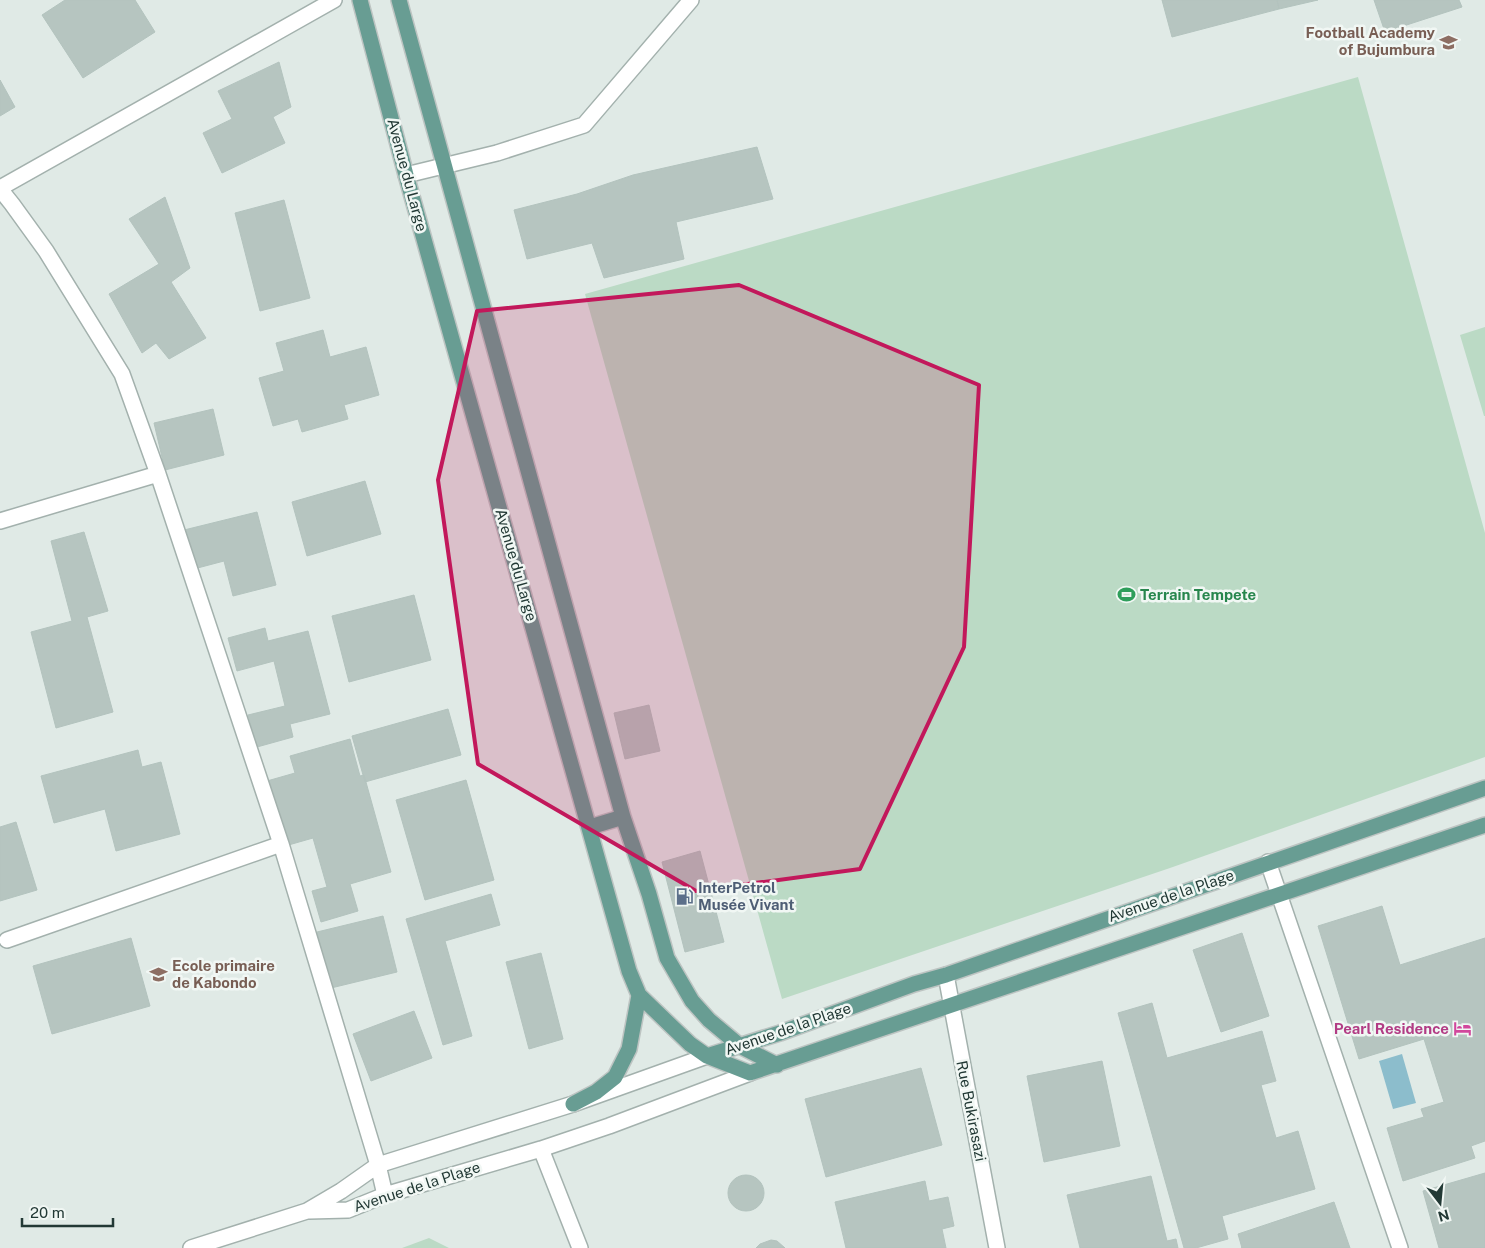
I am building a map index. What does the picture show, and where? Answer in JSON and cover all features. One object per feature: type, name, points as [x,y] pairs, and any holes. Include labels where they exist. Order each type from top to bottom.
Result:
[{"type":"main road","name":"Avenue du Large","points":[[360,0],[406,176],[629,971],[640,995],[690,1044],[707,1056],[750,1073]]},
{"type":"main road","points":[[399,0],[623,817],[649,894],[667,958],[692,1001],[709,1020],[740,1046],[777,1065]]},
{"type":"main road","name":"Avenue de la Plage","points":[[707,1056],[822,1018],[914,984],[946,975],[1485,788]]},
{"type":"main road","points":[[590,827],[623,817]]},
{"type":"main road","name":"Avenue de la Plage","points":[[750,1073],[1485,824]]},
{"type":"main road","points":[[573,1104],[596,1092],[615,1076],[629,1050],[640,995]]},
{"type":"street","points":[[334,0],[0,188],[46,251],[122,374],[158,474],[281,844],[378,1165],[385,1196]]},
{"type":"street","points":[[406,176],[497,152],[584,125],[691,0]]},
{"type":"street","points":[[0,521],[158,474]]},
{"type":"street","points":[[7,940],[281,844]]},
{"type":"street","points":[[1268,862],[1400,1248]]},
{"type":"street","name":"Rue Bukirasazi","points":[[946,975],[997,1248]]},
{"type":"street","name":"Avenue de la Plage","points":[[307,1211],[341,1191],[378,1165],[573,1104],[707,1056]]},
{"type":"street","name":"Avenue de la Plage","points":[[307,1211],[348,1210],[385,1196],[617,1123],[750,1073]]},
{"type":"street","points":[[541,1148],[580,1248]]},
{"type":"street","points":[[191,1248],[307,1211]]},
{"type":"highlighted area","points":[[739,285],[979,385],[964,647],[860,869],[696,891],[478,764],[438,480],[477,311]]},
{"type":"green space","points":[[1358,77],[1485,533],[1485,757],[1170,868],[782,999],[585,294]]},
{"type":"green space","points":[[1485,327],[1485,416],[1484,416],[1460,335]]},
{"type":"green space","points":[[429,1238],[449,1248],[402,1248]]},
{"type":"water","points":[[1402,1054],[1416,1103],[1393,1109],[1379,1061]]},
{"type":"building","points":[[65,0],[135,0],[155,32],[83,78],[42,15]]},
{"type":"building","points":[[1162,0],[1277,0],[1279,9],[1172,37]]},
{"type":"building","points":[[1277,0],[1318,0],[1279,9]]},
{"type":"building","points":[[1374,0],[1459,0],[1462,7],[1385,32]]},
{"type":"building","points":[[279,62],[291,107],[273,117],[285,143],[222,173],[203,133],[232,119],[218,91]]},
{"type":"building","points":[[0,80],[15,107],[0,116]]},
{"type":"building","points":[[757,147],[773,199],[676,222],[684,259],[604,278],[592,243],[527,259],[514,210],[577,194],[633,175]]},
{"type":"building","points":[[165,197],[190,268],[171,282],[206,338],[169,359],[156,343],[142,353],[109,294],[159,264],[129,219]]},
{"type":"building","points":[[284,200],[310,298],[260,311],[235,213]]},
{"type":"building","points":[[323,330],[330,357],[366,347],[379,395],[344,405],[348,419],[302,432],[298,419],[273,426],[259,378],[284,371],[276,343]]},
{"type":"building","points":[[213,409],[224,455],[165,470],[154,423]]},
{"type":"building","points":[[365,481],[381,534],[307,556],[292,502]]},
{"type":"building","points":[[257,512],[276,585],[233,596],[224,561],[190,570],[180,531]]},
{"type":"building","points":[[84,532],[108,611],[87,617],[113,712],[56,728],[31,632],[72,621],[51,541]]},
{"type":"building","points":[[414,595],[431,660],[349,682],[332,616]]},
{"type":"building","points":[[265,628],[268,641],[308,631],[330,714],[290,724],[293,737],[257,747],[248,715],[285,706],[274,661],[237,671],[228,638]]},
{"type":"building","points":[[649,705],[660,751],[625,759],[614,713]]},
{"type":"building","points":[[448,709],[461,755],[365,782],[352,736]]},
{"type":"building","points":[[350,739],[360,776],[364,775],[391,872],[350,884],[358,911],[321,922],[312,891],[327,887],[313,838],[285,846],[267,781],[295,773],[290,756]]},
{"type":"building","points":[[138,750],[142,767],[161,762],[180,834],[116,851],[105,809],[54,823],[41,776]]},
{"type":"building","points":[[466,780],[494,880],[425,900],[396,800]]},
{"type":"building","points":[[16,822],[37,890],[0,901],[0,827]]},
{"type":"building","points":[[700,851],[724,942],[685,952],[662,862]]},
{"type":"building","points":[[491,894],[500,925],[445,941],[472,1036],[443,1045],[406,919]]},
{"type":"building","points":[[1382,906],[1400,965],[1485,938],[1485,1141],[1471,1146],[1475,1158],[1403,1181],[1387,1128],[1424,1117],[1421,1109],[1444,1102],[1424,1039],[1359,1059],[1318,926]]},
{"type":"building","points":[[383,916],[397,972],[331,988],[317,932]]},
{"type":"building","points":[[1242,933],[1269,1016],[1221,1032],[1193,950]]},
{"type":"building","points":[[131,938],[150,1006],[52,1034],[33,966]]},
{"type":"building","points":[[541,953],[563,1039],[529,1049],[506,962]]},
{"type":"building","points":[[1152,1003],[1167,1058],[1262,1031],[1276,1081],[1261,1085],[1276,1138],[1298,1131],[1315,1189],[1222,1216],[1228,1239],[1196,1248],[1184,1248],[1118,1013]]},
{"type":"building","points":[[414,1011],[432,1058],[371,1081],[353,1034]]},
{"type":"building","points":[[1102,1061],[1120,1146],[1044,1162],[1027,1076]]},
{"type":"building","points":[[921,1068],[942,1145],[826,1177],[805,1099]]},
{"type":"building","points":[[1485,1173],[1485,1248],[1439,1248],[1423,1191]]},
{"type":"building","points":[[746,1175],[759,1180],[764,1193],[759,1206],[746,1211],[733,1206],[728,1193],[733,1180]]},
{"type":"building","points":[[1151,1176],[1167,1241],[1176,1239],[1178,1248],[1080,1248],[1067,1195]]},
{"type":"building","points":[[925,1181],[929,1201],[948,1197],[954,1226],[942,1229],[946,1248],[846,1248],[835,1202]]},
{"type":"building","points":[[1334,1202],[1350,1248],[1242,1248],[1238,1234]]},
{"type":"building","points":[[771,1240],[777,1241],[785,1248],[756,1248],[760,1244]]},
{"type":"place","name":"Football Academy of Bujumbura","points":[[1449,42]]},
{"type":"place","name":"Terrain Tempete","points":[[1126,595]]},
{"type":"place","name":"InterPetrol Musée Vivant","points":[[684,897]]},
{"type":"place","name":"Ecole primaire de Kabondo","points":[[158,975]]},
{"type":"place","name":"Pearl Residence","points":[[1463,1029]]}]
